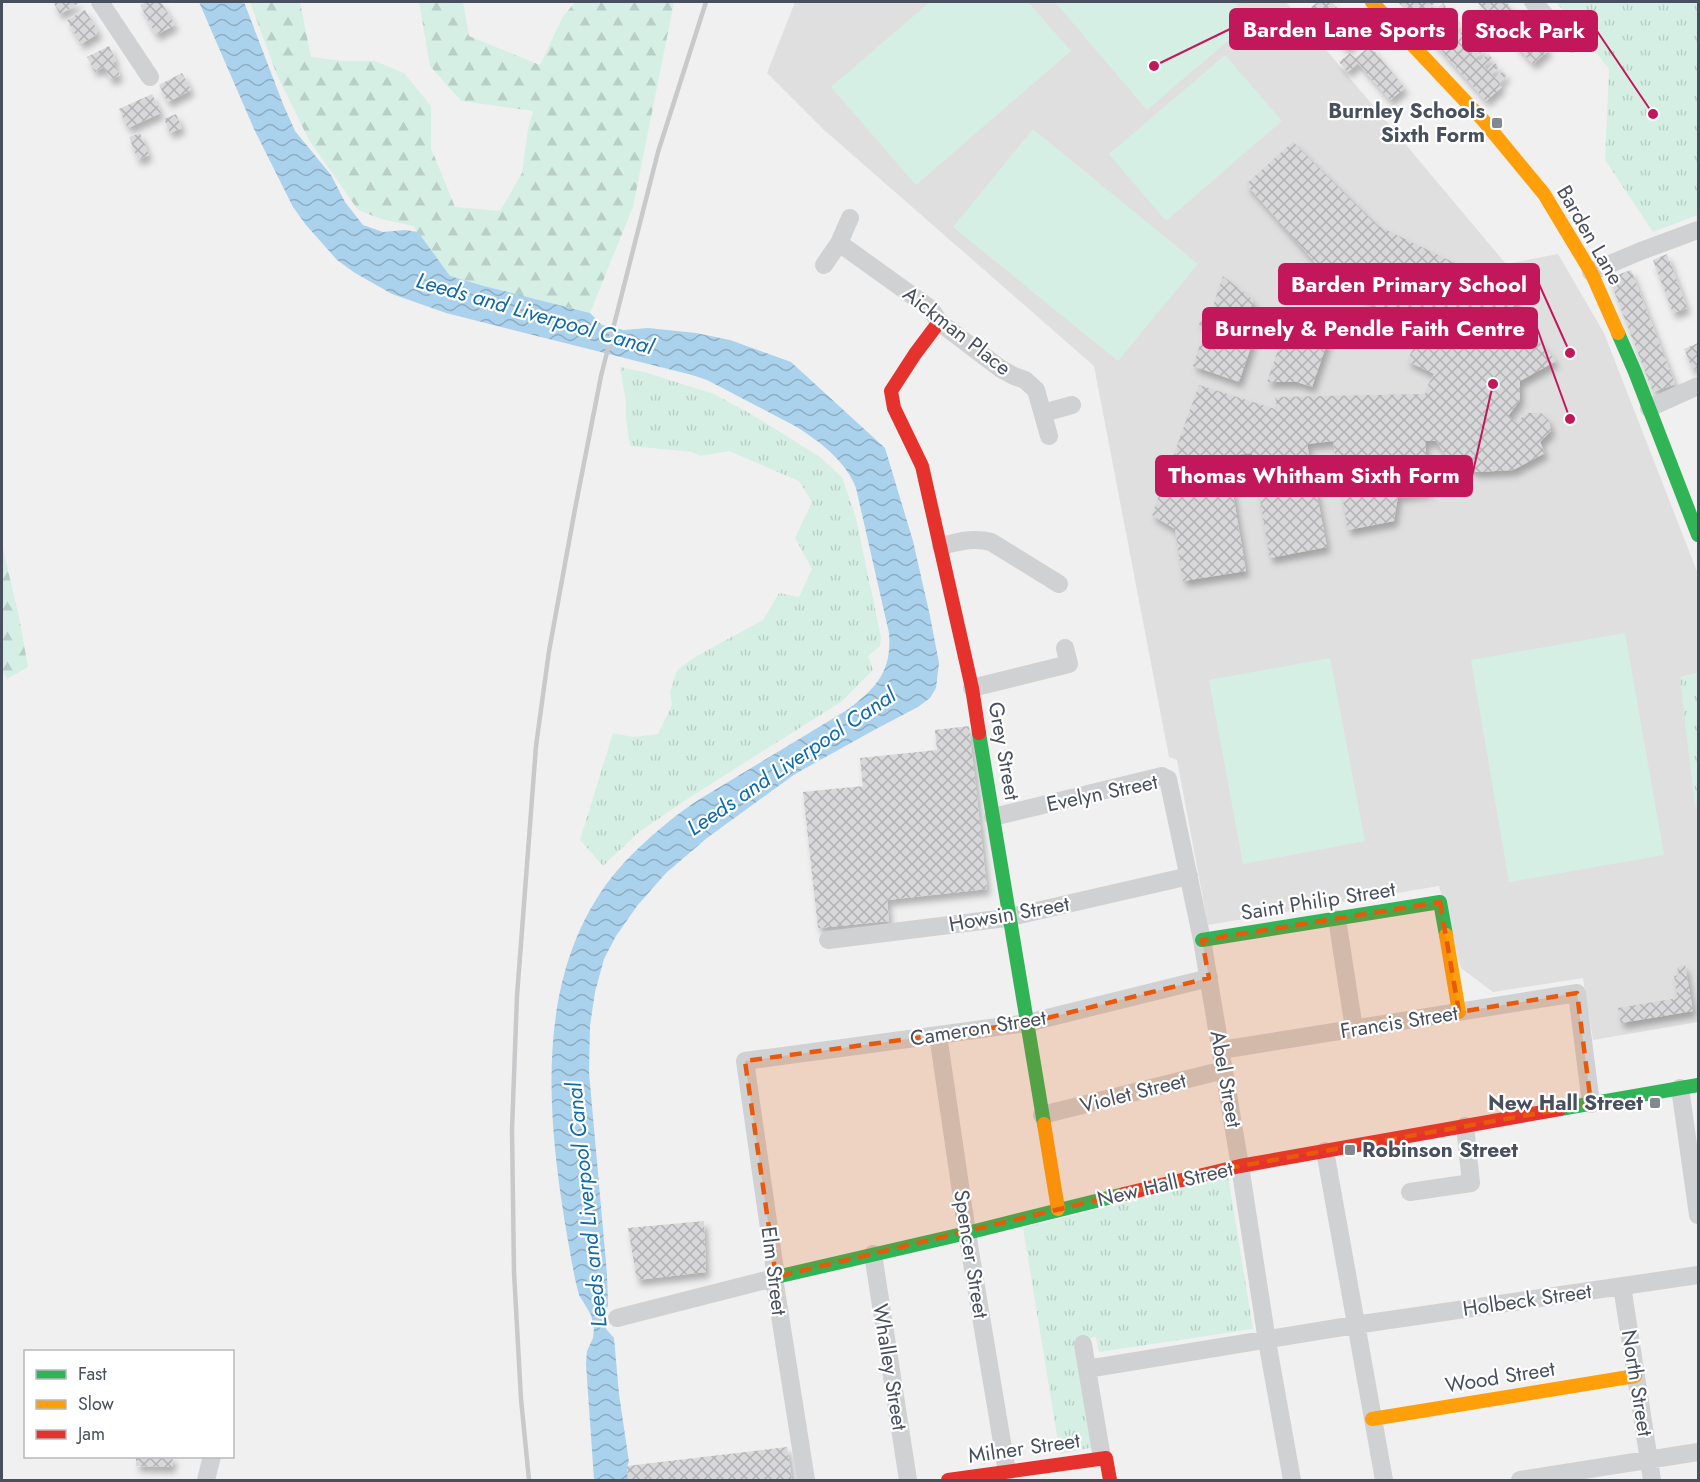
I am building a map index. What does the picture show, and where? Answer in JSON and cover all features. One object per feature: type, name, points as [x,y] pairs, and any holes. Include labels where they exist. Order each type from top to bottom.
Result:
[{"type":"street","points":[[100,2],[150,77]]},
{"type":"street","name":"Barden Lane","points":[[1372,2],[1483,120],[1544,194],[1591,272],[1649,408],[1698,535]]},
{"type":"street","points":[[1533,2],[1572,44]]},
{"type":"street","points":[[824,266],[839,243],[850,218]]},
{"type":"street","points":[[1591,272],[1698,230]]},
{"type":"street","name":"Aickman Place","points":[[839,243],[931,309],[939,322],[1000,369],[1025,380],[1036,390],[1049,436]]},
{"type":"street","name":"Grey Street","points":[[939,322],[891,392],[894,408],[922,466],[972,688],[1058,1209]]},
{"type":"street","points":[[1649,408],[1698,386]]},
{"type":"street","points":[[1043,413],[1072,405]]},
{"type":"street","points":[[941,546],[982,539],[991,542],[1059,584]]},
{"type":"street","points":[[972,688],[1069,663],[1065,648]]},
{"type":"street","name":"Evelyn Street","points":[[993,817],[1162,776],[1168,779],[1170,786]]},
{"type":"street","name":"Abel Street","points":[[1170,786],[1209,978],[1267,1341],[1292,1480]]},
{"type":"street","name":"Howsin Street","points":[[828,940],[1009,917],[1189,876]]},
{"type":"street","name":"Saint Philip Street","points":[[1202,940],[1440,903],[1459,1012]]},
{"type":"street","points":[[1337,919],[1354,1029]]},
{"type":"street","name":"Cameron Street","points":[[745,1061],[1027,1023],[1209,978]]},
{"type":"street","name":"Francis Street","points":[[1221,1050],[1576,993],[1592,1104]]},
{"type":"street","name":"Spencer Street","points":[[938,1035],[966,1233],[1007,1472]]},
{"type":"street","name":"Elm Street","points":[[745,1061],[806,1480]]},
{"type":"street","name":"Violet Street","points":[[1042,1115],[1224,1070]]},
{"type":"street","name":"New Hall Street","points":[[616,1318],[775,1277],[1240,1166],[1698,1085]]},
{"type":"street","points":[[1680,1088],[1698,1215]]},
{"type":"street","points":[[1410,1192],[1471,1183],[1465,1126]]},
{"type":"street","points":[[1325,1151],[1384,1480]]},
{"type":"street","name":"Whalley Street","points":[[873,1254],[908,1480]]},
{"type":"street","name":"Holbeck Street","points":[[1087,1369],[1355,1325],[1698,1275]]},
{"type":"street","name":"North Street","points":[[1622,1286],[1652,1480]]},
{"type":"street","points":[[1083,1344],[1110,1480]]},
{"type":"street","name":"Wood Street","points":[[1372,1419],[1635,1376]]},
{"type":"street","points":[[1520,1480],[1562,1477],[1698,1452]]},
{"type":"street","points":[[206,1480],[212,1458]]},
{"type":"street","name":"Milner Street","points":[[948,1480],[1104,1458]]},
{"type":"highlighted area","points":[[1440,902],[1459,1012],[1577,993],[1591,1104],[1240,1166],[776,1277],[745,1061],[1027,1023],[1209,978],[1202,940]]},
{"type":"shaded area","points":[[795,2],[1286,2],[1506,264],[1558,254],[1604,333],[1698,574],[1698,673],[1681,677],[1696,807],[1698,806],[1698,1022],[1593,1040],[1583,978],[1493,992],[1461,968],[1439,886],[1208,925],[1177,760],[1169,757],[1094,366],[823,129],[767,73]]},
{"type":"green space","points":[[250,2],[300,2],[311,57],[343,61],[375,61],[404,73],[431,106],[431,148],[455,207],[500,211],[522,173],[533,111],[461,101],[430,66],[419,2],[463,2],[469,36],[540,65],[562,18],[575,2],[674,2],[633,207],[590,313],[450,276],[413,226],[381,219],[358,210],[309,140],[277,75]]},
{"type":"green space","points":[[930,2],[1028,2],[1071,51],[916,185],[831,87]]},
{"type":"green space","points":[[1055,2],[1234,2],[1251,21],[1147,110]]},
{"type":"green space","points":[[1556,2],[1698,2],[1698,215],[1653,232],[1605,160],[1609,69]]},
{"type":"green space","points":[[1225,55],[1282,121],[1166,221],[1109,154]]},
{"type":"green space","points":[[1033,129],[1198,264],[1118,361],[953,227]]},
{"type":"green space","points":[[620,367],[644,372],[714,394],[820,457],[842,477],[856,518],[881,637],[880,646],[868,656],[873,670],[841,702],[639,832],[603,866],[580,840],[613,733],[633,737],[658,734],[672,705],[670,692],[677,670],[695,657],[763,620],[779,593],[799,597],[812,569],[795,538],[812,502],[799,481],[729,451],[700,456],[692,452],[630,446]]},
{"type":"green space","points":[[2,545],[28,667],[7,679],[2,670]]},
{"type":"green space","points":[[1625,633],[1664,855],[1509,882],[1471,660]]},
{"type":"green space","points":[[1330,658],[1365,841],[1243,864],[1209,680]]},
{"type":"green space","points":[[1698,673],[1698,806],[1695,807],[1680,678]]},
{"type":"green space","points":[[1228,1176],[1253,1329],[1099,1352],[1096,1337],[1078,1340],[1095,1447],[1060,1454],[1023,1228]]},
{"type":"water","name":"Leeds and Liverpool Canal","points":[[199,2],[244,2],[295,131],[331,175],[345,202],[363,225],[383,232],[405,230],[418,232],[450,276],[590,313],[602,325],[624,330],[648,328],[696,333],[730,340],[791,362],[885,448],[913,541],[939,663],[936,688],[930,698],[918,707],[795,774],[707,838],[666,873],[637,906],[616,936],[604,959],[595,992],[590,1026],[589,1072],[607,1274],[608,1305],[604,1313],[606,1329],[614,1338],[629,1462],[628,1480],[594,1480],[586,1364],[587,1351],[593,1338],[594,1328],[591,1315],[579,1295],[575,1279],[566,1231],[553,1130],[554,1028],[563,979],[579,933],[603,889],[622,865],[645,842],[695,802],[847,710],[880,678],[888,658],[889,633],[856,488],[839,460],[813,438],[795,426],[707,380],[446,313],[392,294],[337,260],[293,207],[254,129]]},
{"type":"building","points":[[53,2],[81,2],[60,14]]},
{"type":"building","points":[[147,2],[161,2],[175,25],[156,35],[140,5]]},
{"type":"building","points":[[1318,2],[1332,2],[1361,36],[1346,49],[1311,7]]},
{"type":"building","points":[[1398,2],[1436,2],[1431,6],[1435,10],[1443,3],[1446,7],[1438,14],[1442,19],[1450,12],[1454,16],[1446,23],[1450,27],[1458,20],[1461,24],[1453,31],[1457,36],[1465,29],[1469,33],[1461,40],[1465,44],[1473,37],[1476,42],[1468,48],[1472,53],[1480,46],[1484,50],[1476,57],[1480,61],[1488,54],[1492,58],[1484,66],[1487,70],[1495,63],[1499,67],[1491,74],[1495,78],[1503,71],[1507,75],[1499,83],[1502,87],[1486,101]]},
{"type":"building","points":[[1477,2],[1506,2],[1549,50],[1533,64]]},
{"type":"building","points":[[85,10],[99,33],[81,44],[67,20]]},
{"type":"building","points":[[109,46],[116,61],[113,62],[120,75],[111,80],[104,67],[95,72],[87,57]]},
{"type":"building","points":[[1370,46],[1405,88],[1390,100],[1358,63],[1348,72],[1339,62],[1350,53],[1355,58]]},
{"type":"building","points":[[182,73],[191,90],[168,102],[159,85]]},
{"type":"building","points":[[152,94],[161,113],[128,128],[119,109]]},
{"type":"building","points":[[176,114],[182,128],[170,133],[164,119]]},
{"type":"building","points":[[140,133],[149,155],[138,160],[129,137]]},
{"type":"building","points":[[1293,142],[1378,226],[1519,294],[1506,322],[1534,336],[1556,361],[1520,381],[1520,400],[1508,416],[1516,422],[1528,413],[1541,413],[1549,421],[1551,431],[1540,442],[1545,453],[1513,470],[1477,472],[1449,460],[1436,441],[1425,441],[1429,492],[1398,496],[1394,521],[1348,530],[1333,441],[1307,444],[1327,547],[1270,558],[1252,453],[1215,458],[1205,478],[1230,476],[1246,571],[1183,581],[1175,529],[1152,515],[1199,385],[1278,410],[1275,397],[1425,394],[1434,374],[1407,361],[1419,336],[1319,267],[1246,184]]},
{"type":"building","points":[[1667,254],[1687,308],[1673,313],[1653,260]]},
{"type":"building","points":[[1631,270],[1675,384],[1653,392],[1609,278]]},
{"type":"building","points":[[1223,276],[1253,300],[1251,307],[1263,311],[1239,382],[1193,366],[1206,327],[1199,325],[1203,313],[1210,315]]},
{"type":"building","points":[[1289,318],[1331,332],[1312,387],[1297,382],[1267,382]]},
{"type":"building","points":[[1698,343],[1698,367],[1693,370],[1684,349]]},
{"type":"building","points":[[969,726],[987,889],[887,900],[889,921],[818,928],[803,792],[863,786],[860,758],[937,750],[935,730]]},
{"type":"building","points":[[1685,965],[1693,1011],[1621,1023],[1618,1008],[1678,998],[1674,976],[1679,975],[1677,967]]},
{"type":"building","points":[[704,1221],[706,1272],[637,1280],[628,1228]]},
{"type":"building","points":[[787,1447],[792,1480],[628,1480],[627,1466]]},
{"type":"building","points":[[136,1458],[173,1458],[172,1467],[136,1466]]},
{"type":"railway","points":[[529,1480],[521,1399],[514,1272],[512,1129],[517,996],[536,746],[549,651],[601,376],[658,152],[706,2]]},
{"type":"traffic: fast","points":[[1618,333],[1698,535]]},
{"type":"traffic: fast","points":[[979,733],[1044,1124]]},
{"type":"traffic: fast","points":[[1202,940],[1440,902],[1446,935]]},
{"type":"traffic: fast","points":[[1560,1109],[1698,1085]]},
{"type":"traffic: fast","points":[[776,1277],[1124,1194]]},
{"type":"traffic: slow","points":[[1372,2],[1483,120],[1544,194],[1591,272],[1618,333]]},
{"type":"traffic: slow","points":[[1446,935],[1459,1012]]},
{"type":"traffic: slow","points":[[1044,1124],[1058,1209]]},
{"type":"traffic: slow","points":[[1372,1419],[1635,1376]]},
{"type":"traffic: jam","points":[[939,322],[891,391],[894,408],[922,466],[972,688],[979,733]]},
{"type":"traffic: jam","points":[[1124,1194],[1240,1166],[1560,1109]]},
{"type":"traffic: jam","points":[[948,1480],[1106,1458],[1110,1480]]},
{"type":"place","name":"Barden Lane Sports","points":[[1154,66]]},
{"type":"place","name":"Stock Park","points":[[1653,114]]},
{"type":"place","name":"Burnley Schools Sixth Form","points":[[1497,123]]},
{"type":"place","name":"Barden Primary School","points":[[1570,353]]},
{"type":"place","name":"Thomas Whitham Sixth Form","points":[[1493,384]]},
{"type":"place","name":"Burnely & Pendle Faith Centre","points":[[1570,419]]},
{"type":"place","name":"New Hall Street","points":[[1655,1103]]},
{"type":"place","name":"Robinson Street","points":[[1350,1150]]}]
